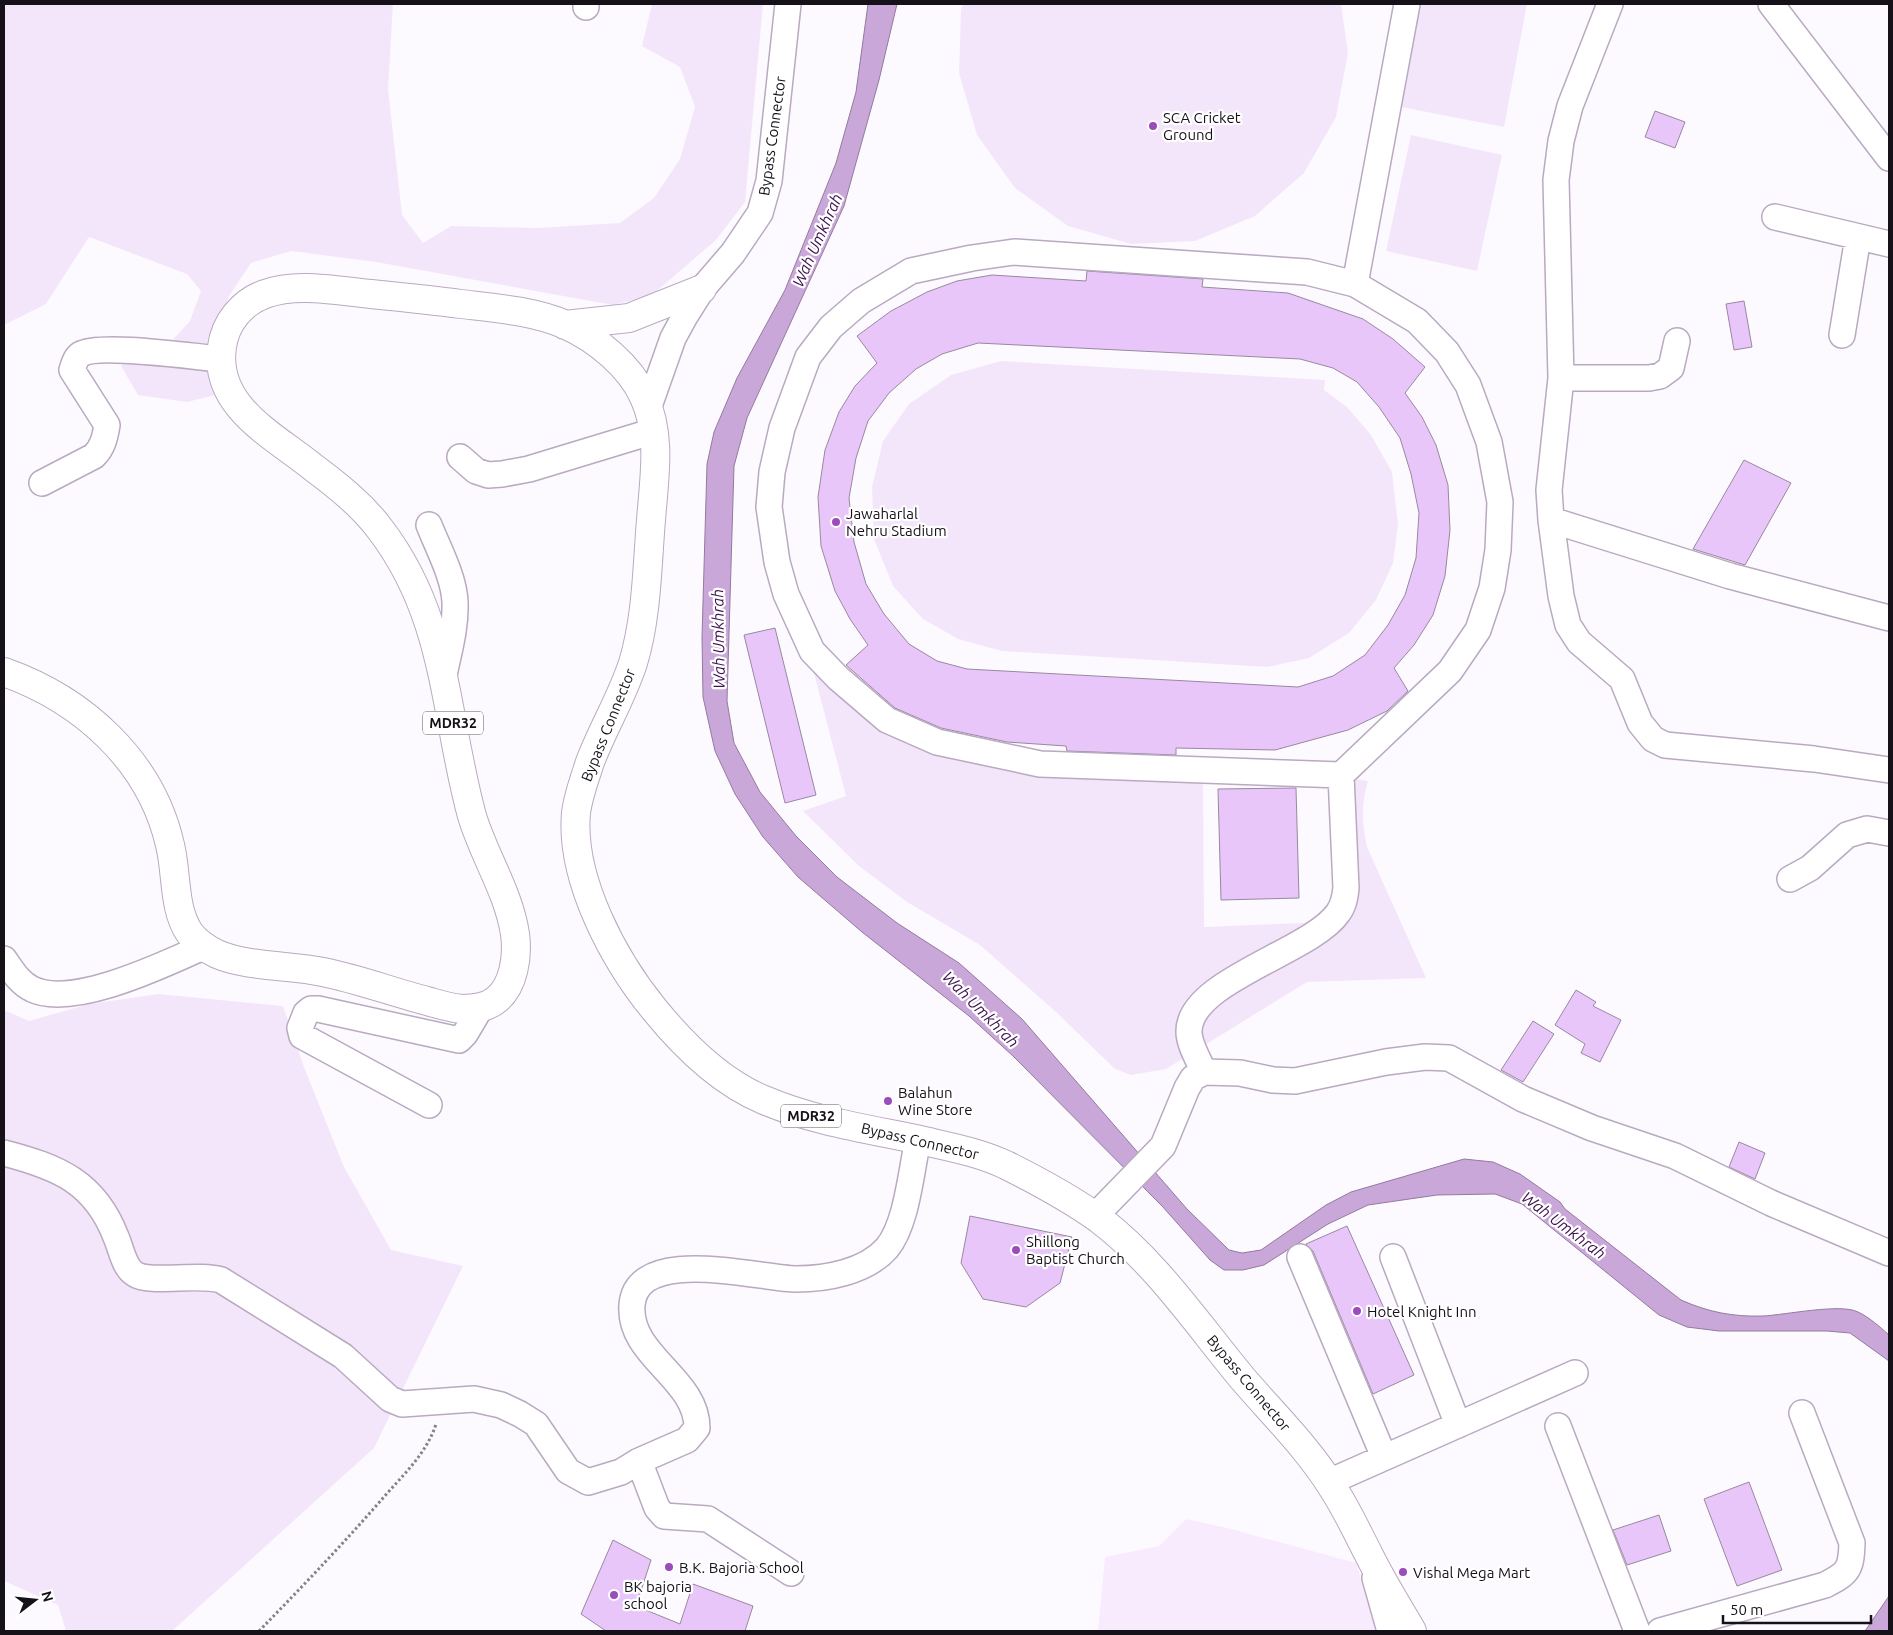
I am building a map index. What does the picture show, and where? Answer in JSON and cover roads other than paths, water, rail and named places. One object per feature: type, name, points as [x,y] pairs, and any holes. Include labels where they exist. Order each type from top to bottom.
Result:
[{"type":"main road","name":"MDR32","points":[[481,1007],[495,1001],[506,989],[516,958],[516,935],[508,906],[474,824],[458,757],[444,675],[429,620],[414,581],[373,519],[343,491],[250,420],[236,403],[226,384],[221,359],[223,340],[231,322],[242,307],[256,297],[293,288],[398,296],[523,312],[565,325],[594,342],[619,362],[636,382],[651,418]]},
{"type":"main road","points":[[565,325],[629,318],[702,289]]},
{"type":"main road","name":"Bypass Connector","points":[[651,418],[656,469],[642,623],[635,658],[594,751],[576,816],[578,844],[592,908],[624,968],[655,1010],[682,1042],[723,1077],[762,1100],[818,1117],[981,1154],[1036,1181],[1095,1216],[1128,1245],[1185,1306],[1320,1468],[1351,1517],[1368,1554],[1412,1631]]},
{"type":"main road","points":[[4,672],[59,697],[88,718],[122,749],[145,780],[163,815],[173,854],[180,910],[188,932],[203,946],[222,957],[324,972],[445,1006],[466,1009],[481,1007]]},
{"type":"street","name":"Bypass Connector","points":[[651,418],[674,338],[702,289],[733,253],[760,213],[769,181],[788,4]]},
{"type":"street","points":[[1355,284],[1407,4]]},
{"type":"street","points":[[1610,4],[1570,106],[1561,141],[1556,180],[1561,378],[1550,490],[1551,520],[1561,596],[1568,625],[1579,642],[1622,679],[1640,723],[1653,738],[1665,745],[1689,749],[1814,759],[1889,770]]},
{"type":"street","points":[[1771,4],[1889,158]]},
{"type":"street","points":[[1775,217],[1889,244]]},
{"type":"street","points":[[1842,335],[1858,237]]},
{"type":"street","points":[[1014,252],[1307,272],[1355,284],[1417,321],[1447,352],[1468,385],[1490,442],[1500,502],[1498,550],[1492,588],[1478,630],[1450,671],[1341,775],[1040,764],[937,742],[886,720],[838,678],[812,651],[786,594],[777,562],[769,507],[772,472],[782,428],[808,357],[831,327],[861,301],[911,271],[1014,252]]},
{"type":"street","points":[[1561,378],[1649,378],[1660,376],[1671,368],[1677,341]]},
{"type":"street","points":[[42,483],[94,456],[100,450],[105,438],[107,425],[72,370],[74,360],[81,354],[92,350],[111,350],[221,359]]},
{"type":"street","points":[[460,457],[476,471],[488,475],[529,469],[651,418]]},
{"type":"street","points":[[1551,520],[1730,576],[1889,618]]},
{"type":"street","points":[[429,525],[449,578],[455,600],[454,625],[444,675]]},
{"type":"street","points":[[1204,1072],[1189,1033],[1192,1017],[1201,1002],[1322,928],[1337,915],[1344,902],[1346,888],[1341,775]]},
{"type":"street","points":[[1790,879],[1810,868],[1846,835],[1867,830],[1889,833]]},
{"type":"street","points":[[4,958],[18,979],[32,990],[54,994],[92,989],[129,980],[203,946]]},
{"type":"street","points":[[429,1106],[302,1036],[300,1028],[306,1013],[311,1009],[318,1009],[450,1040],[459,1040],[466,1034],[481,1007]]},
{"type":"street","points":[[1095,1216],[1153,1158],[1170,1132],[1187,1088],[1194,1078],[1204,1072],[1240,1073],[1273,1080],[1295,1081],[1386,1062],[1425,1057],[1449,1058],[1491,1079],[1523,1099],[1592,1128],[1675,1156],[1771,1203],[1889,1253]]},
{"type":"street","points":[[4,1153],[56,1169],[75,1180],[90,1194],[107,1215],[126,1263],[134,1274],[144,1278],[208,1276],[221,1280],[343,1356],[390,1399],[402,1404],[474,1399],[501,1405],[536,1424],[568,1471],[588,1482],[621,1472],[639,1461],[687,1440],[697,1428],[694,1406],[634,1328],[632,1302],[640,1287],[659,1274],[689,1269],[710,1269],[794,1279],[835,1275],[865,1264],[886,1248],[896,1234],[918,1140]]},
{"type":"street","points":[[1300,1257],[1384,1458]]},
{"type":"street","points":[[1394,1258],[1458,1425]]},
{"type":"street","points":[[1329,1482],[1575,1373]]},
{"type":"street","points":[[1660,1631],[1825,1585],[1844,1575],[1852,1563],[1852,1542],[1802,1413]]},
{"type":"street","points":[[1558,1426],[1637,1631]]},
{"type":"street","points":[[639,1461],[657,1508],[664,1516],[708,1519],[791,1573]]},
{"type":"street","points":[[1368,1554],[1390,1631]]},
{"type":"water","name":"Wah Umkhrah","points":[[868,4],[897,4],[879,80],[844,206],[747,418],[734,466],[727,701],[734,743],[760,792],[796,836],[837,877],[897,923],[959,963],[1022,1019],[1187,1209],[1229,1250],[1242,1253],[1261,1250],[1326,1205],[1351,1192],[1464,1159],[1493,1162],[1520,1174],[1560,1202],[1565,1209],[1681,1300],[1711,1311],[1741,1316],[1763,1316],[1826,1309],[1858,1312],[1874,1322],[1889,1335],[1889,1361],[1850,1333],[1827,1331],[1719,1331],[1687,1327],[1659,1315],[1522,1204],[1495,1194],[1437,1195],[1368,1205],[1328,1224],[1264,1265],[1243,1270],[1224,1270],[1210,1260],[1162,1206],[1013,1056],[969,1016],[862,932],[798,877],[763,837],[735,794],[715,751],[703,697],[702,637],[707,464],[714,432],[737,378],[785,290],[836,163],[856,92]]},
{"type":"water","points":[[1889,1596],[1889,1629],[1887,1631],[1865,1631]]},
{"type":"place","name":"SCA Cricket Ground","points":[[1153,126]]},
{"type":"place","name":"Jawaharlal Nehru Stadium","points":[[836,522]]},
{"type":"place","name":"Balahun Wine Store","points":[[888,1101]]},
{"type":"place","name":"Shillong Baptist Church","points":[[1016,1250]]},
{"type":"place","name":"Hotel Knight Inn","points":[[1357,1311]]},
{"type":"place","name":"B.K. Bajoria School","points":[[669,1567]]},
{"type":"place","name":"Vishal Mega Mart","points":[[1403,1572]]},
{"type":"place","name":"BK bajoria school","points":[[614,1595]]}]
